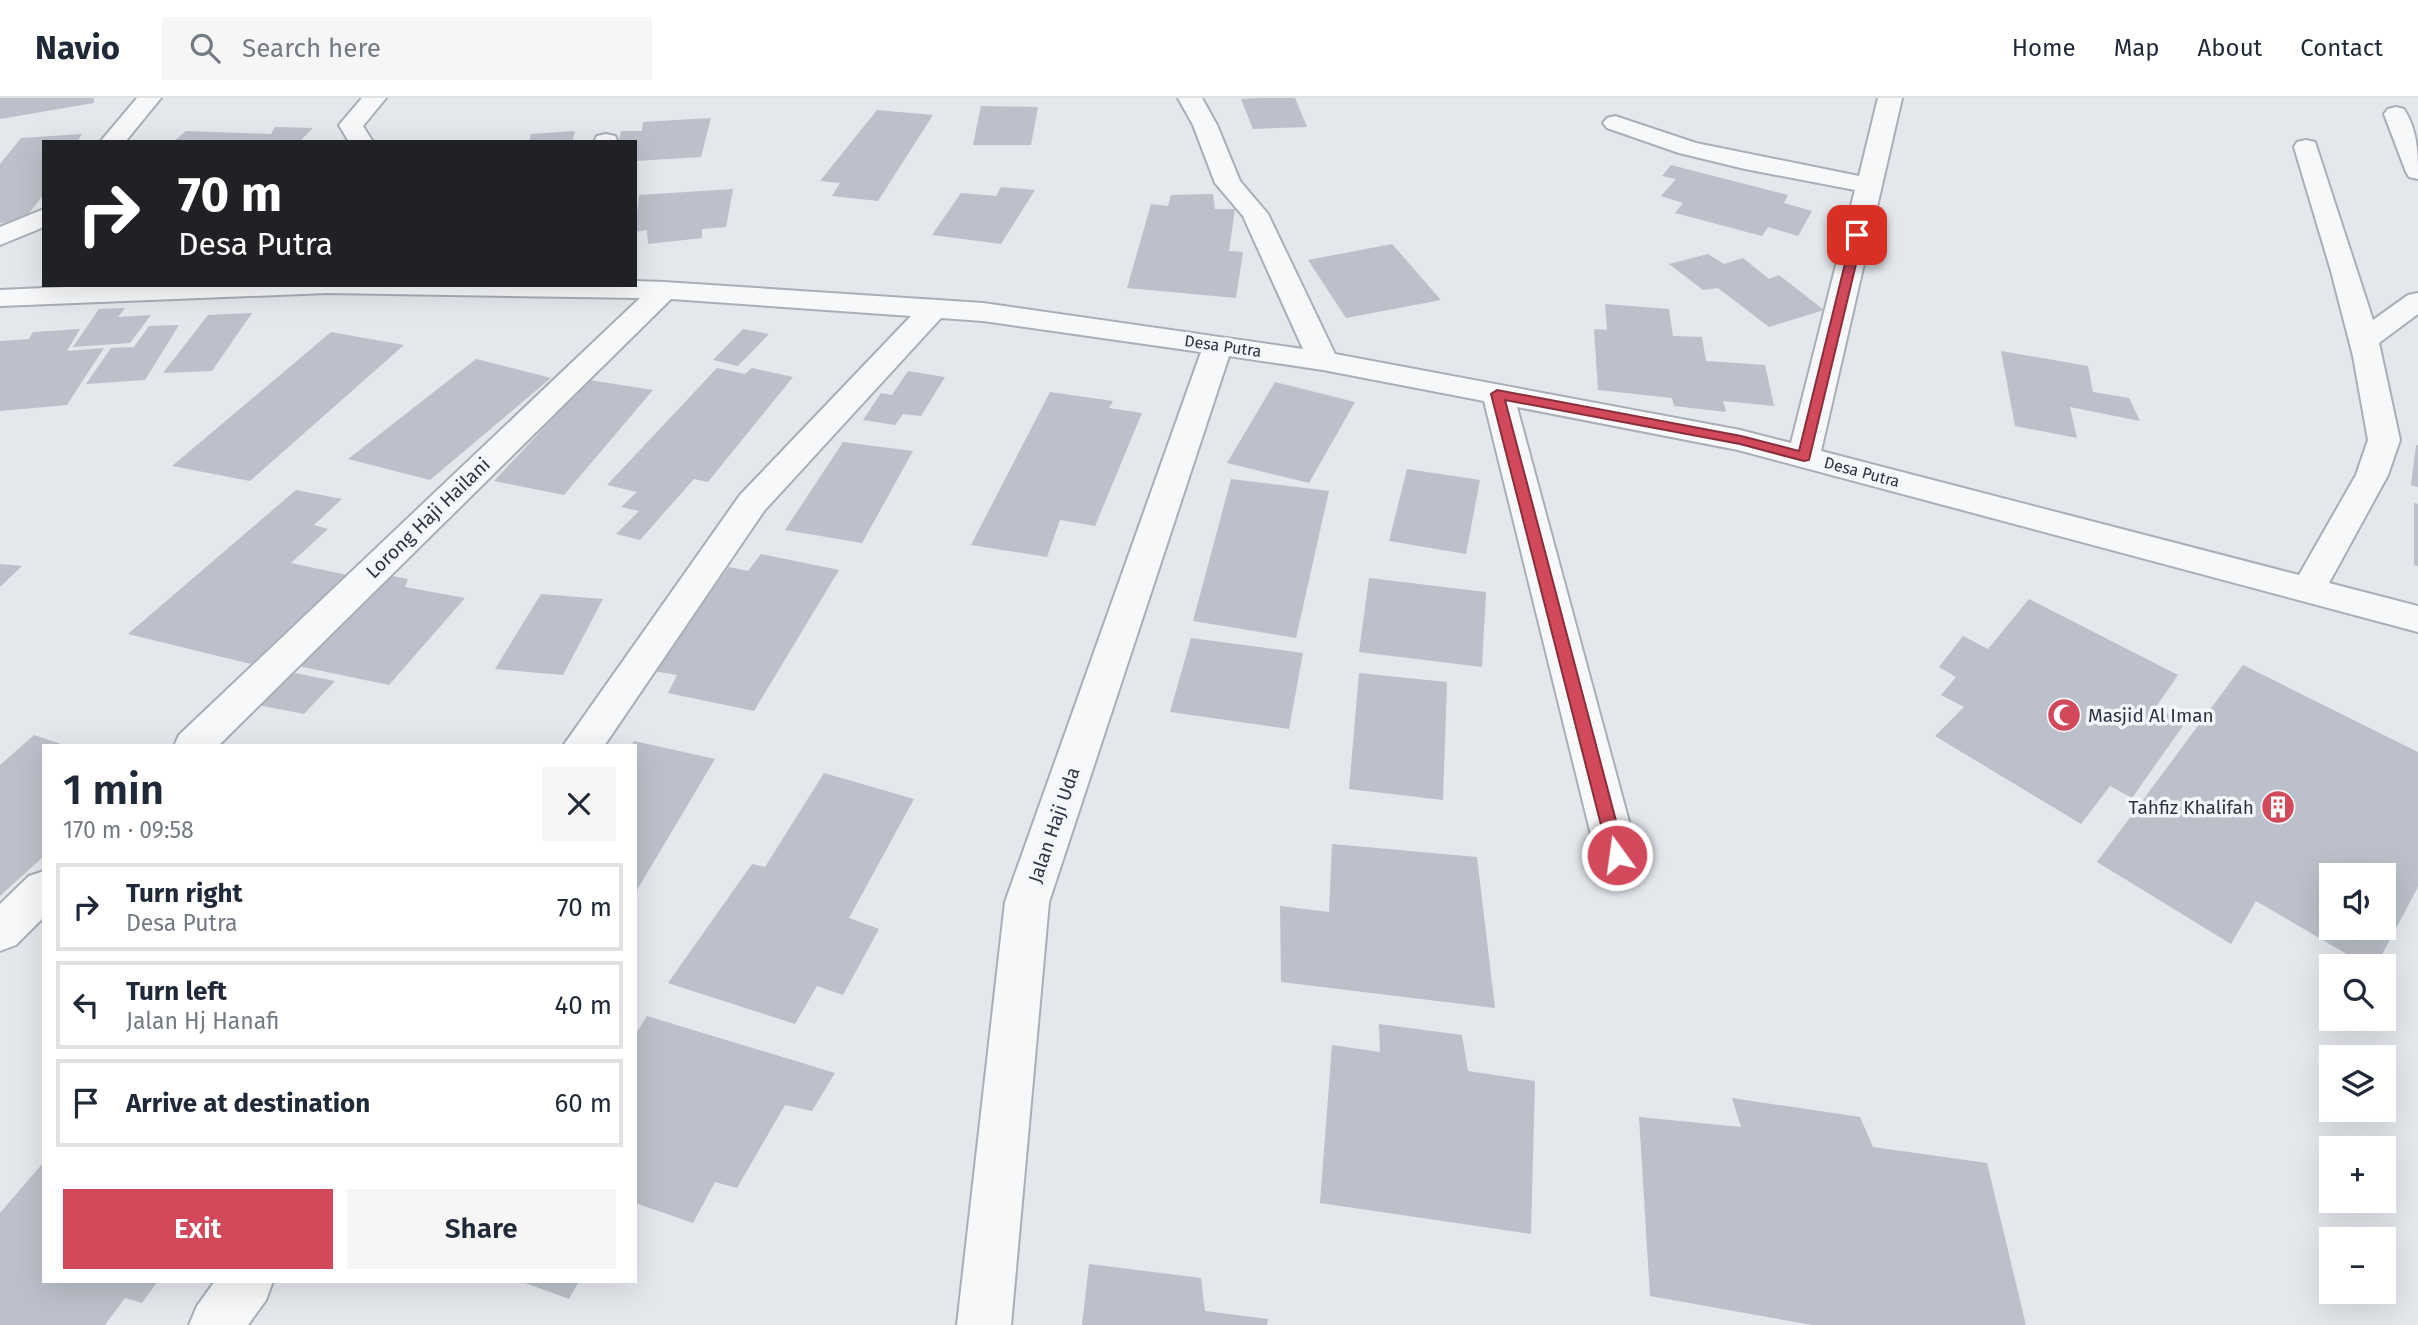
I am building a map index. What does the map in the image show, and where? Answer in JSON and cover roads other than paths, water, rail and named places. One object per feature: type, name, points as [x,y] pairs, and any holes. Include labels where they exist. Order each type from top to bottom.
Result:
[{"type":"street","points":[[114,140],[149,98]]},
{"type":"street","points":[[360,140],[351,125],[374,98]]},
{"type":"street","points":[[1189,98],[1205,125],[1227,183],[1255,214],[1323,361]]},
{"type":"street","points":[[1804,457],[1889,98]]},
{"type":"street","points":[[2396,114],[2418,172]]},
{"type":"street","points":[[1615,123],[1688,148],[1745,162],[1869,185]]},
{"type":"street","points":[[2306,147],[2364,340],[2384,440],[2372,475],[2308,590]]},
{"type":"street","points":[[0,237],[42,218]]},
{"type":"street","name":"Desa Putra","points":[[0,298],[268,287]]},
{"type":"street","name":"Desa Putra","points":[[596,287],[983,312],[1323,361],[1741,440],[2418,620]]},
{"type":"street","name":"Lorong Haji Hailani","points":[[195,744],[664,290]]},
{"type":"street","points":[[2364,340],[2418,300]]},
{"type":"street","points":[[583,744],[752,503],[933,309]]},
{"type":"street","name":"Jalan Haji Uda","points":[[984,1325],[1027,902],[1218,346]]},
{"type":"street","points":[[1497,394],[1617,855]]},
{"type":"street","points":[[0,932],[42,892]]},
{"type":"street","points":[[216,1325],[246,1283]]},
{"type":"place","name":"Masjid Al Iman","points":[[2064,715]]},
{"type":"place","name":"Tahfiz Khalifah","points":[[2278,807]]}]
